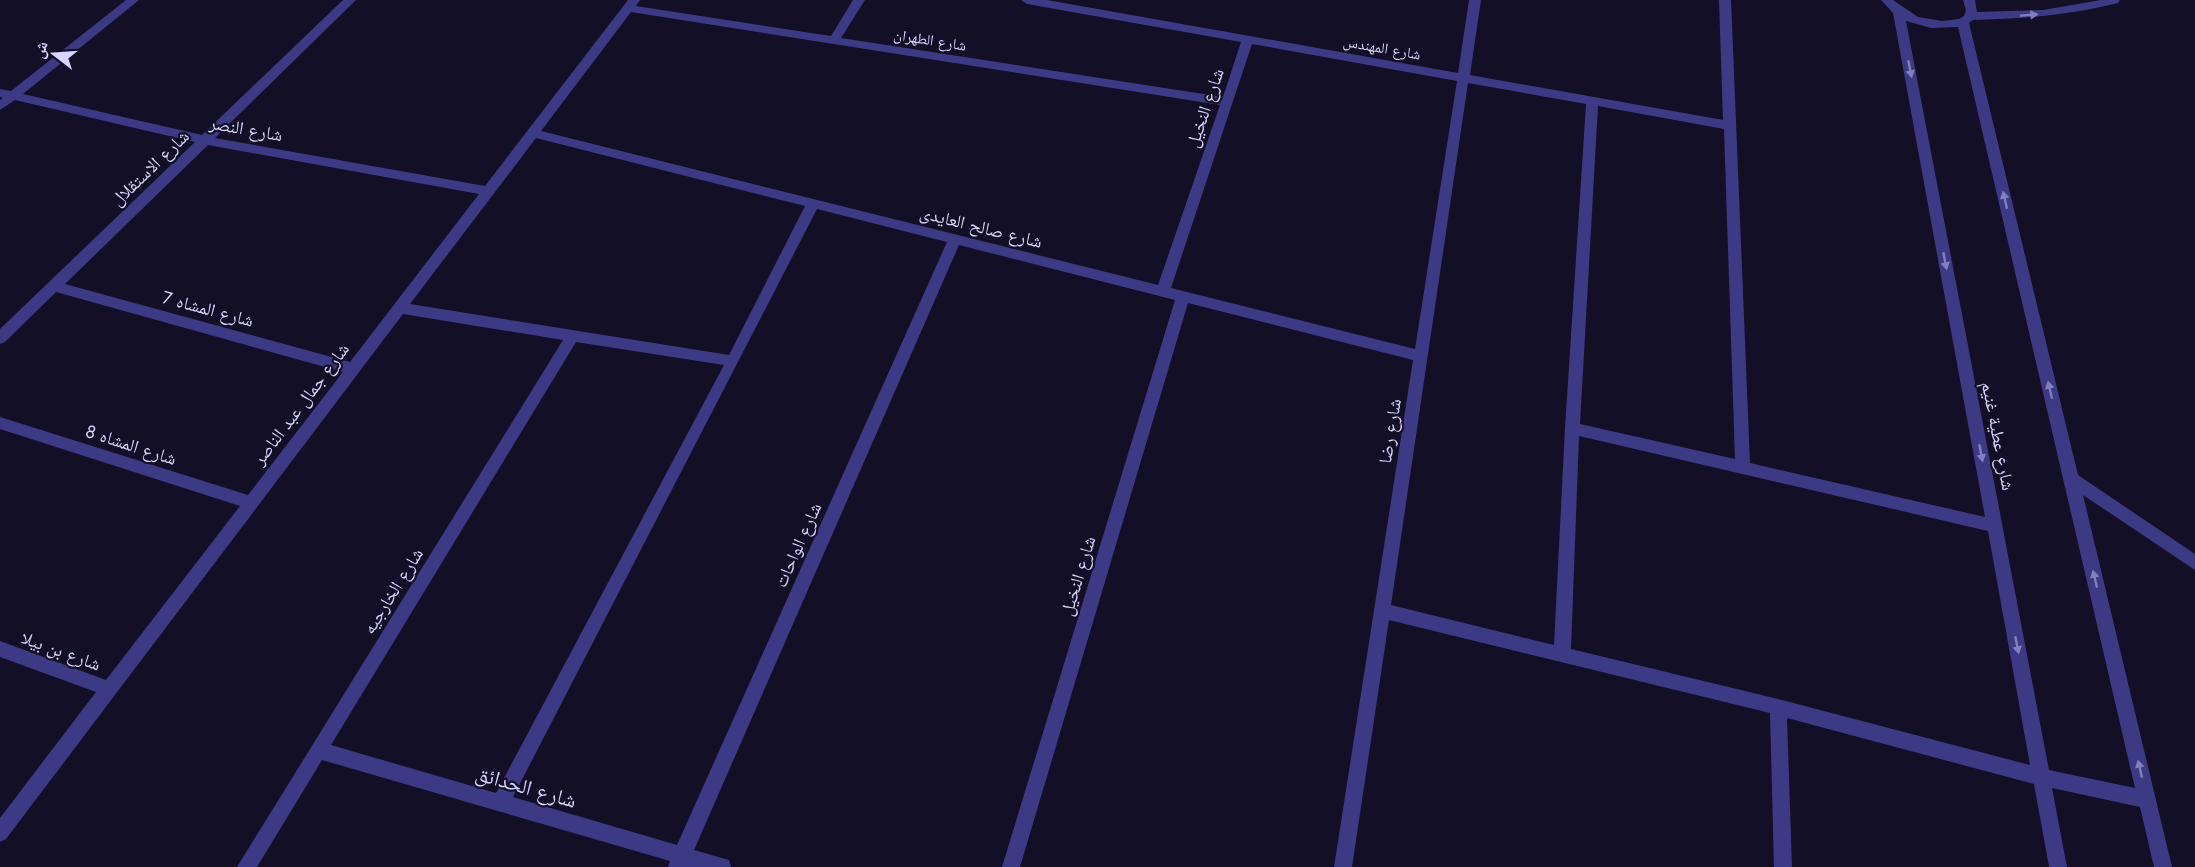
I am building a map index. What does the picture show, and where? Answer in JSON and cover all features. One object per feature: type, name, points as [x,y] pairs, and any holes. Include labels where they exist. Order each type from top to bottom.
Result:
[{"type":"street","points":[[0,106],[6,95],[133,0]]},
{"type":"street","name":"شارع الاستقلال","points":[[0,338],[350,0]]},
{"type":"street","points":[[834,40],[859,0]]},
{"type":"street","name":"شارع المهندس","points":[[1027,0],[1731,126]]},
{"type":"street","name":"شارع رضا","points":[[1343,867],[1475,0]]},
{"type":"street","points":[[1725,0],[1743,468]]},
{"type":"street","points":[[1872,0],[1892,5],[1914,20],[1932,25],[1949,25],[1967,19],[2036,14],[2114,0]]},
{"type":"street","points":[[1969,0],[1972,7],[1967,19],[2163,867]]},
{"type":"street","name":"شارع الطهران","points":[[631,4],[834,40],[1227,102]]},
{"type":"street","name":"شارع جمال عبد الناصر","points":[[0,833],[631,4]]},
{"type":"street","name":"شارع عطية غنيم","points":[[1892,5],[1995,526],[2058,867]]},
{"type":"street","name":"شارع النخيل","points":[[1163,291],[1248,40]]},
{"type":"street","name":"شارع النصر","points":[[6,95],[205,140],[487,191]]},
{"type":"street","points":[[1562,654],[1572,428],[1592,101]]},
{"type":"street","name":"شارع صالح العايدى","points":[[532,134],[1421,356]]},
{"type":"street","points":[[500,803],[733,361],[813,204]]},
{"type":"street","name":"شارع الواحات","points":[[680,861],[955,240]]},
{"type":"street","name":"شارع المشاه 7","points":[[53,286],[353,369]]},
{"type":"street","name":"شارع النخيل","points":[[1011,867],[1183,296]]},
{"type":"street","points":[[399,308],[733,361]]},
{"type":"street","name":"شارع الخارجيه","points":[[246,867],[573,336]]},
{"type":"street","name":"شارع المشاه 8","points":[[0,423],[251,503]]},
{"type":"street","points":[[1572,428],[1995,526]]},
{"type":"street","points":[[2072,479],[2195,563]]},
{"type":"street","points":[[1383,611],[1778,707],[2041,777],[2147,800]]},
{"type":"street","name":"شارع بن بيلا","points":[[0,650],[109,689]]},
{"type":"street","points":[[1778,707],[1783,867]]},
{"type":"street","name":"شارع الحدائق","points":[[318,750],[500,803],[680,861],[722,867]]}]
